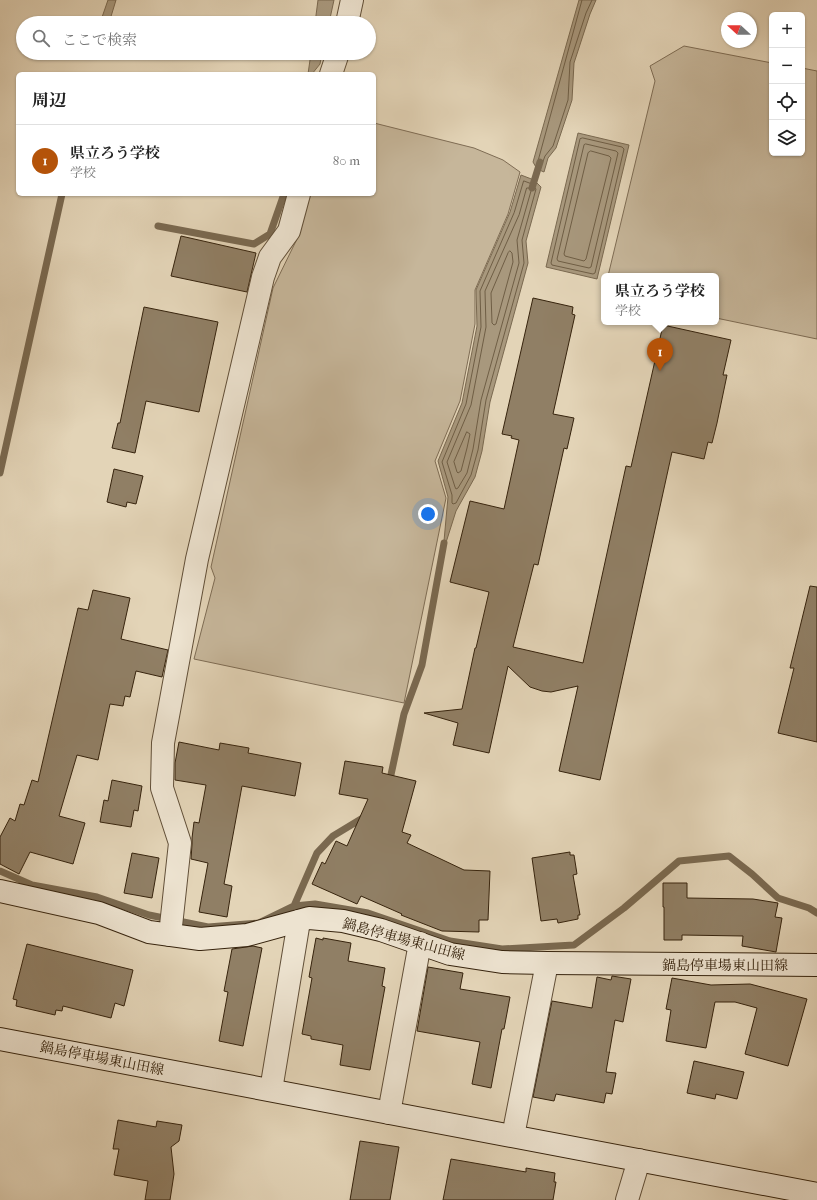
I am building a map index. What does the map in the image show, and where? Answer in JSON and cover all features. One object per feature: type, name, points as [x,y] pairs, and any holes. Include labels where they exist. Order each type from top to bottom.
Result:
[{"type":"main road","points":[[349,16],[352,0]]},
{"type":"main road","points":[[332,72],[336,60]]},
{"type":"main road","points":[[171,925],[180,843],[162,788],[163,743],[197,560],[263,277],[270,257],[289,231],[298,196]]},
{"type":"main road","name":"鍋島停車場東山田線","points":[[0,891],[99,913],[149,932],[171,925],[200,939],[247,935],[309,918],[343,921],[381,930],[450,954],[502,962],[817,965]]},
{"type":"main road","points":[[271,1090],[299,921]]},
{"type":"main road","points":[[389,1113],[420,943]]},
{"type":"main road","points":[[513,1136],[547,963]]},
{"type":"main road","name":"鍋島停車場東山田線","points":[[0,1039],[817,1194]]},
{"type":"main road","points":[[627,1200],[639,1160]]},
{"type":"shaded area","points":[[684,46],[769,62],[769,156],[805,156],[805,69],[817,71],[817,339],[719,319],[719,273],[609,273],[655,81],[650,66]]},
{"type":"shaded area","points":[[376,124],[474,148],[503,160],[520,172],[508,214],[475,290],[475,324],[460,401],[435,461],[446,498],[404,703],[194,659],[215,578],[211,567],[273,288],[297,239],[308,196],[376,196]]},
{"type":"water","points":[[108,0],[116,0],[111,16],[102,16]]},
{"type":"water","points":[[318,0],[334,0],[331,16],[316,16]]},
{"type":"water","points":[[579,0],[596,0],[574,63],[572,100],[556,148],[548,158],[544,172],[537,169],[533,162]]},
{"type":"water","points":[[310,60],[321,60],[320,64],[314,72],[308,72]]},
{"type":"water","points":[[578,133],[629,145],[597,279],[546,267]]},
{"type":"water","points":[[521,175],[534,180],[541,187],[526,241],[528,263],[490,402],[482,451],[475,477],[456,511],[443,552],[448,497],[438,461],[462,403],[477,326],[476,290],[510,212]]},
{"type":"building","points":[[181,236],[256,253],[247,292],[171,276]]},
{"type":"building","points":[[533,298],[573,307],[572,314],[575,315],[553,414],[574,418],[567,449],[564,448],[538,565],[534,564],[513,647],[583,663],[626,466],[631,467],[663,325],[731,340],[723,375],[727,375],[717,423],[712,443],[708,442],[704,459],[672,452],[600,780],[559,771],[578,686],[551,692],[542,691],[530,687],[508,666],[489,753],[453,745],[458,723],[424,713],[462,709],[489,592],[450,582],[470,501],[504,509],[519,440],[511,438],[512,436],[502,434]]},
{"type":"building","points":[[144,307],[218,322],[199,412],[146,401],[135,453],[112,448],[118,423],[120,423]]},
{"type":"building","points":[[114,469],[143,476],[136,504],[127,502],[126,507],[107,502]]},
{"type":"building","points":[[810,586],[817,587],[817,742],[778,733],[794,668],[790,668]]},
{"type":"building","points":[[93,590],[130,598],[121,639],[168,650],[162,677],[136,671],[130,697],[125,696],[123,706],[110,704],[98,760],[77,755],[59,816],[85,823],[73,864],[30,852],[19,874],[0,864],[0,837],[10,818],[15,821],[20,804],[24,805],[32,780],[38,782],[78,608],[88,610]]},
{"type":"building","points":[[179,742],[219,750],[220,743],[249,748],[248,753],[301,763],[295,796],[242,786],[224,884],[232,886],[227,917],[199,912],[208,863],[191,859],[192,838],[194,822],[199,823],[206,785],[175,780],[175,763]]},
{"type":"building","points":[[345,761],[383,767],[382,773],[416,781],[402,832],[411,835],[407,843],[464,870],[490,871],[488,920],[479,920],[479,932],[442,931],[401,915],[402,914],[361,896],[357,904],[312,884],[322,862],[325,864],[336,841],[347,846],[368,799],[339,794]]},
{"type":"building","points":[[112,780],[142,786],[138,811],[134,810],[131,827],[100,822],[104,800],[108,801]]},
{"type":"building","points":[[570,852],[570,855],[574,855],[577,874],[573,875],[580,915],[578,915],[578,919],[558,923],[557,919],[541,921],[532,858]]},
{"type":"building","points":[[132,853],[159,858],[152,898],[124,893]]},
{"type":"building","points":[[663,883],[687,883],[687,898],[753,899],[778,903],[775,917],[782,918],[776,952],[742,946],[743,936],[682,935],[682,940],[664,940]]},
{"type":"building","points":[[316,938],[351,943],[348,961],[385,968],[382,986],[385,987],[370,1070],[340,1065],[343,1045],[311,1039],[311,1036],[302,1034],[312,978],[309,977]]},
{"type":"building","points":[[27,944],[133,970],[124,1006],[115,1003],[111,1018],[63,1006],[62,1011],[56,1010],[55,1015],[16,1006],[17,1000],[13,999]]},
{"type":"building","points":[[253,946],[262,948],[243,1046],[219,1041],[228,992],[224,991],[232,949]]},
{"type":"building","points":[[428,967],[463,973],[460,989],[510,997],[504,1029],[502,1029],[491,1088],[472,1084],[480,1042],[417,1031]]},
{"type":"building","points":[[612,976],[631,979],[623,1022],[615,1020],[606,1072],[616,1073],[612,1094],[606,1093],[604,1103],[556,1094],[554,1101],[533,1097],[552,1001],[592,1008],[597,977],[611,980]]},
{"type":"building","points":[[672,978],[711,985],[750,984],[807,999],[788,1066],[745,1054],[757,1008],[735,1002],[715,1002],[706,1048],[666,1041],[671,1010],[666,1009]]},
{"type":"building","points":[[694,1061],[744,1072],[737,1099],[716,1094],[715,1099],[687,1093]]},
{"type":"building","points":[[118,1120],[156,1127],[157,1121],[182,1125],[179,1141],[171,1147],[174,1174],[170,1200],[145,1200],[148,1181],[114,1175],[119,1149],[113,1149]]},
{"type":"building","points":[[360,1141],[399,1147],[390,1200],[350,1200]]},
{"type":"building","points":[[451,1159],[526,1172],[526,1168],[555,1173],[554,1182],[556,1182],[553,1200],[443,1200]]},
{"type":"waterway","points":[[532,188],[540,162]]},
{"type":"waterway","points":[[0,473],[62,196]]},
{"type":"waterway","points":[[158,226],[254,244],[270,234],[283,196]]},
{"type":"waterway","points":[[389,784],[404,714],[422,665],[444,543]]},
{"type":"waterway","points":[[294,906],[317,853],[333,836],[366,816]]},
{"type":"waterway","points":[[0,871],[32,885],[97,897],[149,915],[208,927],[259,923],[294,906],[315,904],[368,913],[450,941],[502,949],[574,945],[624,908],[679,861],[729,856],[752,874],[778,898],[809,908],[817,913]]},
{"type":"place","name":"県立ろう学校","points":[[660,371]]}]
